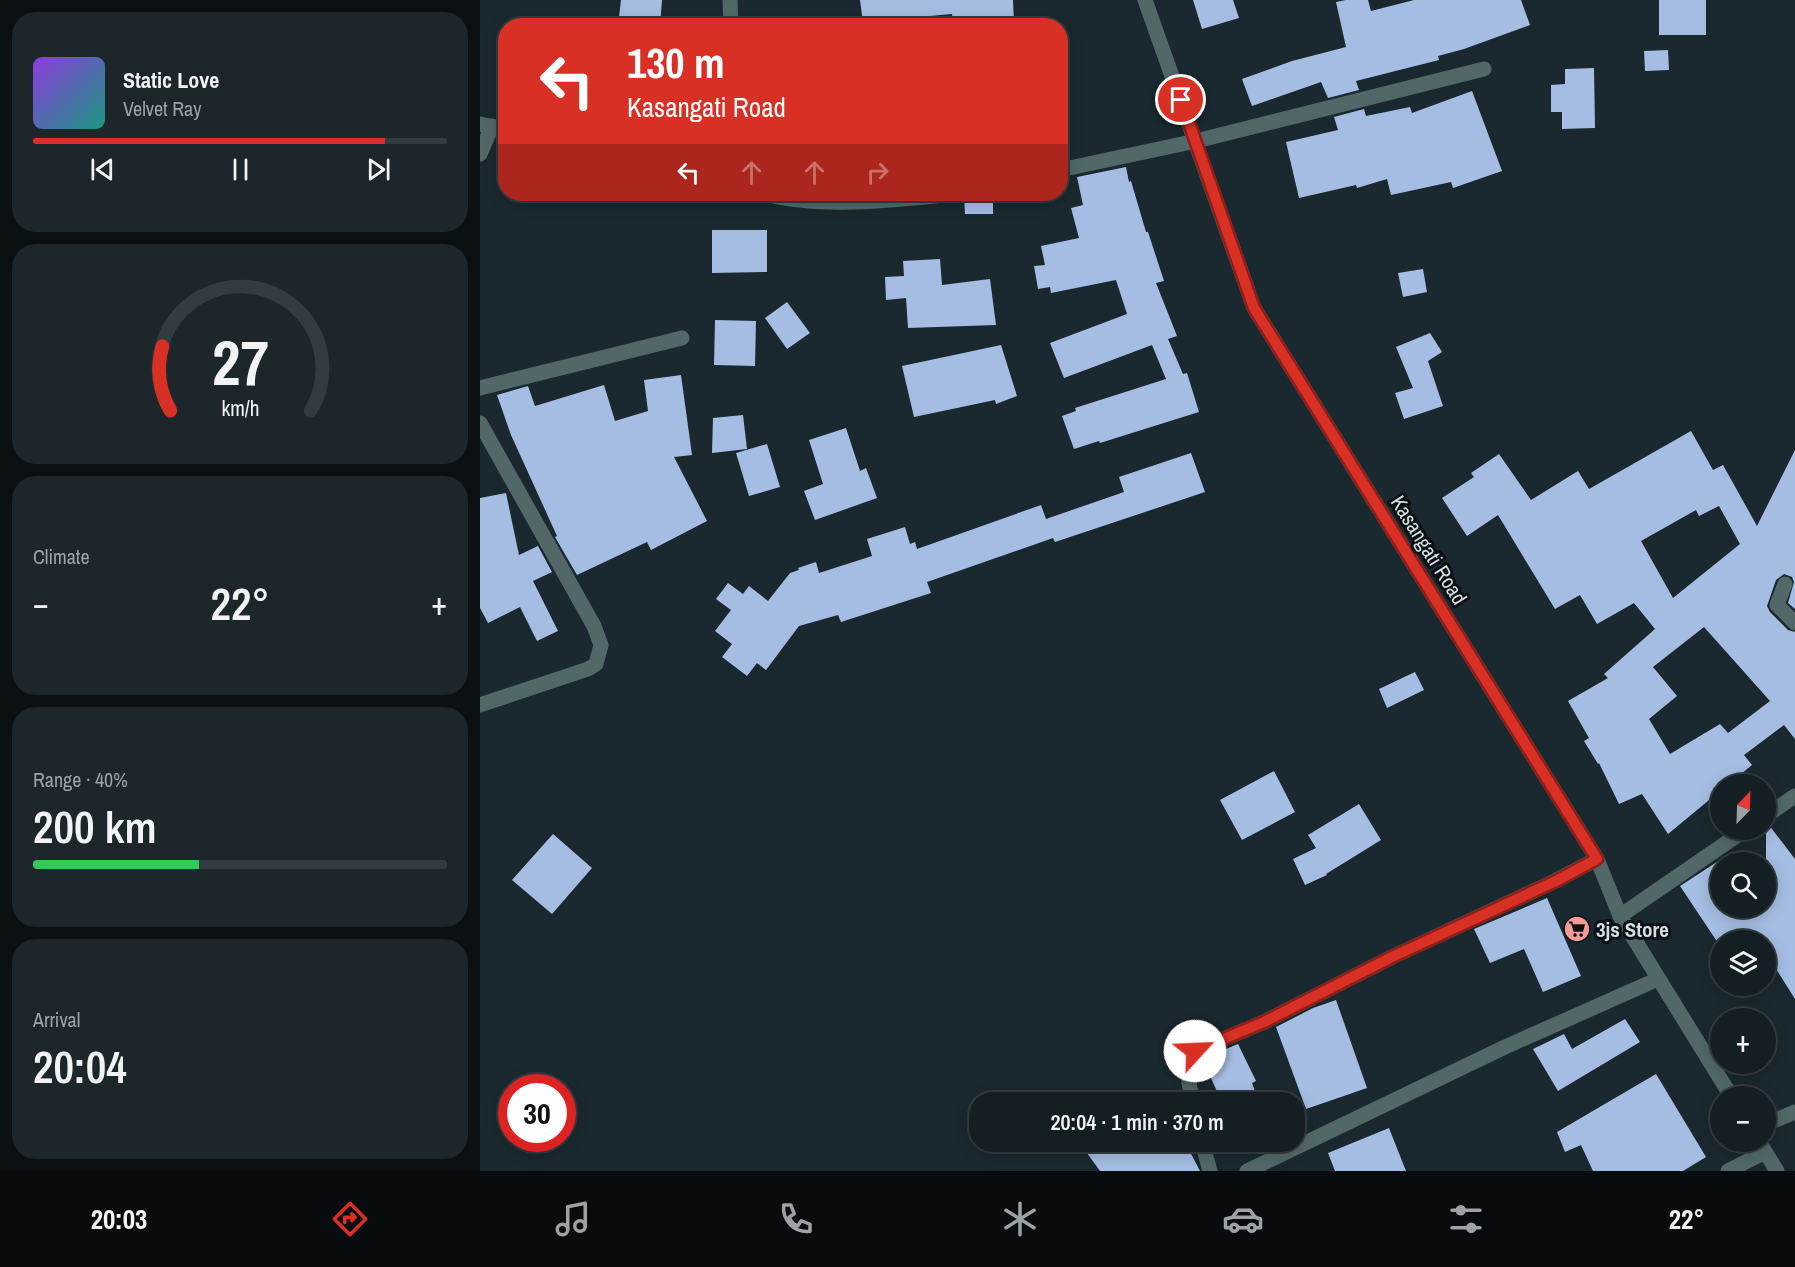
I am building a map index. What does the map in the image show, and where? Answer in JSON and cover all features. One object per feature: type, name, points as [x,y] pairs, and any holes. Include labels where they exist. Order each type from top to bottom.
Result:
[{"type":"street","points":[[730,0],[731,18]]},
{"type":"street","name":"Kasangati Road","points":[[1144,0],[1254,308],[1597,859],[1620,916],[1725,1086]]},
{"type":"street","points":[[1068,168],[1196,141],[1484,69]]},
{"type":"street","points":[[480,154],[493,126]]},
{"type":"street","points":[[843,201],[877,201]]},
{"type":"street","points":[[480,388],[682,338]]},
{"type":"street","points":[[480,423],[594,626],[601,645],[596,664],[588,669],[480,705]]},
{"type":"street","points":[[1785,584],[1777,605],[1795,623]]},
{"type":"street","points":[[1776,809],[1795,796]]},
{"type":"street","points":[[1620,916],[1730,840]]},
{"type":"street","points":[[1190,1092],[1188,1066],[1195,1051],[1264,1022],[1392,957],[1556,881],[1597,859]]},
{"type":"street","points":[[1247,1171],[1504,1047],[1658,979]]},
{"type":"street","points":[[1776,1120],[1795,1112]]},
{"type":"street","points":[[1205,1152],[1210,1171]]},
{"type":"street","points":[[1728,1171],[1755,1152]]},
{"type":"street","points":[[1765,1152],[1777,1171]]},
{"type":"building","points":[[621,0],[662,0],[661,18],[619,18]]},
{"type":"building","points":[[860,0],[1013,0],[1014,18],[952,18],[952,14],[908,18],[862,18]]},
{"type":"building","points":[[1193,0],[1233,0],[1239,18],[1202,29]]},
{"type":"building","points":[[1368,0],[1371,11],[1414,0],[1521,0],[1530,25],[1438,56],[1439,60],[1356,81],[1359,90],[1328,98],[1321,82],[1252,106],[1242,79],[1292,61],[1346,47],[1336,2]]},
{"type":"building","points":[[1659,0],[1706,0],[1706,35],[1659,35]]},
{"type":"building","points":[[1668,50],[1669,70],[1645,71],[1644,51]]},
{"type":"building","points":[[1594,68],[1595,128],[1562,129],[1562,112],[1551,112],[1551,85],[1565,84],[1565,69]]},
{"type":"building","points":[[1472,91],[1502,171],[1453,188],[1451,182],[1391,195],[1387,179],[1357,188],[1356,185],[1299,198],[1286,142],[1338,130],[1334,117],[1364,109],[1366,116],[1410,107],[1412,113]]},
{"type":"building","points":[[1126,167],[1129,182],[1131,181],[1164,281],[1156,283],[1177,336],[1168,339],[1183,374],[1187,373],[1199,412],[1074,449],[1062,416],[1076,411],[1075,408],[1166,379],[1152,345],[1064,378],[1050,343],[1127,314],[1116,280],[1051,293],[1050,287],[1038,289],[1034,266],[1045,265],[1041,246],[1079,238],[1071,208],[1083,205],[1077,177]]},
{"type":"building","points":[[964,201],[993,201],[993,214],[965,214]]},
{"type":"building","points":[[712,230],[767,230],[767,272],[712,273]]},
{"type":"building","points":[[940,259],[942,285],[990,279],[996,325],[908,328],[906,298],[886,300],[885,277],[904,276],[903,261]]},
{"type":"building","points":[[1423,269],[1427,292],[1403,297],[1398,273]]},
{"type":"building","points":[[787,302],[810,333],[787,349],[765,318]]},
{"type":"building","points":[[715,320],[756,321],[755,366],[714,365]]},
{"type":"building","points":[[1430,333],[1442,352],[1428,361],[1443,406],[1404,419],[1395,393],[1413,388],[1396,347]]},
{"type":"building","points":[[1001,345],[1017,396],[996,404],[995,400],[914,417],[902,366]]},
{"type":"building","points":[[681,375],[692,455],[674,457],[707,521],[651,550],[647,542],[577,575],[555,537],[557,536],[511,435],[497,395],[528,386],[535,406],[604,385],[615,421],[648,411],[644,380]]},
{"type":"building","points":[[743,415],[747,449],[712,453],[713,418]]},
{"type":"building","points":[[846,428],[860,471],[866,468],[877,498],[815,520],[804,491],[823,484],[809,440]]},
{"type":"building","points":[[1691,431],[1713,470],[1723,465],[1757,526],[1795,450],[1795,609],[1788,603],[1794,582],[1792,577],[1784,574],[1776,580],[1767,606],[1788,630],[1795,632],[1795,739],[1784,725],[1744,755],[1752,765],[1741,774],[1710,774],[1710,799],[1668,834],[1642,794],[1619,804],[1599,763],[1584,741],[1589,738],[1568,701],[1608,678],[1604,674],[1655,629],[1634,603],[1597,624],[1580,595],[1555,609],[1498,515],[1467,536],[1442,498],[1474,477],[1471,473],[1499,454],[1531,500],[1578,471],[1589,489]],"holes":[[[1719,506],[1740,544],[1673,598],[1641,541],[1696,510],[1699,516]],[[1704,627],[1770,701],[1728,733],[1720,724],[1670,754],[1649,719],[1677,696],[1653,667]]]},
{"type":"building","points":[[767,444],[780,487],[749,496],[736,453]]},
{"type":"building","points":[[1191,453],[1205,492],[1055,542],[1053,538],[927,582],[931,593],[841,622],[838,615],[799,626],[766,670],[757,663],[747,676],[722,657],[732,644],[715,631],[731,610],[716,599],[728,583],[743,594],[749,586],[768,601],[790,573],[799,570],[798,568],[816,562],[819,573],[872,556],[867,539],[905,527],[910,544],[915,542],[917,549],[1041,505],[1046,519],[1124,492],[1119,477]]},
{"type":"building","points":[[506,493],[519,555],[538,546],[552,572],[533,581],[558,631],[537,641],[520,607],[488,623],[480,608],[480,498]]},
{"type":"building","points":[[1415,672],[1424,690],[1387,708],[1379,689]]},
{"type":"building","points":[[1274,771],[1295,812],[1242,840],[1220,800]]},
{"type":"building","points":[[1359,804],[1381,840],[1327,875],[1305,885],[1293,859],[1316,848],[1308,835]]},
{"type":"building","points":[[553,834],[592,868],[552,914],[512,880]]},
{"type":"building","points":[[1776,834],[1795,859],[1795,999],[1776,969],[1776,930],[1710,931],[1680,886],[1710,866],[1710,918],[1776,918],[1776,852],[1766,852],[1766,840],[1776,840]]},
{"type":"building","points":[[1547,898],[1581,976],[1543,992],[1524,949],[1490,963],[1474,929]]},
{"type":"building","points":[[1336,1000],[1367,1088],[1306,1109],[1305,1092],[1300,1092],[1276,1027],[1313,1008]]},
{"type":"building","points":[[1625,1019],[1640,1042],[1558,1091],[1533,1049],[1564,1034],[1572,1049]]},
{"type":"building","points":[[1238,1044],[1256,1081],[1252,1083],[1255,1092],[1217,1092],[1202,1059]]},
{"type":"building","points":[[1656,1074],[1706,1157],[1683,1171],[1593,1171],[1581,1145],[1565,1152],[1557,1132]]},
{"type":"building","points":[[1389,1128],[1406,1171],[1335,1171],[1328,1153]]},
{"type":"building","points":[[1086,1152],[1190,1152],[1200,1171],[1100,1171]]},
{"type":"place","name":"3js Store","points":[[1577,929]]},
{"type":"route","points":[[1181,100],[1254,308],[1597,859],[1556,881],[1392,957],[1264,1022],[1207,1044],[1195,1051]]}]
